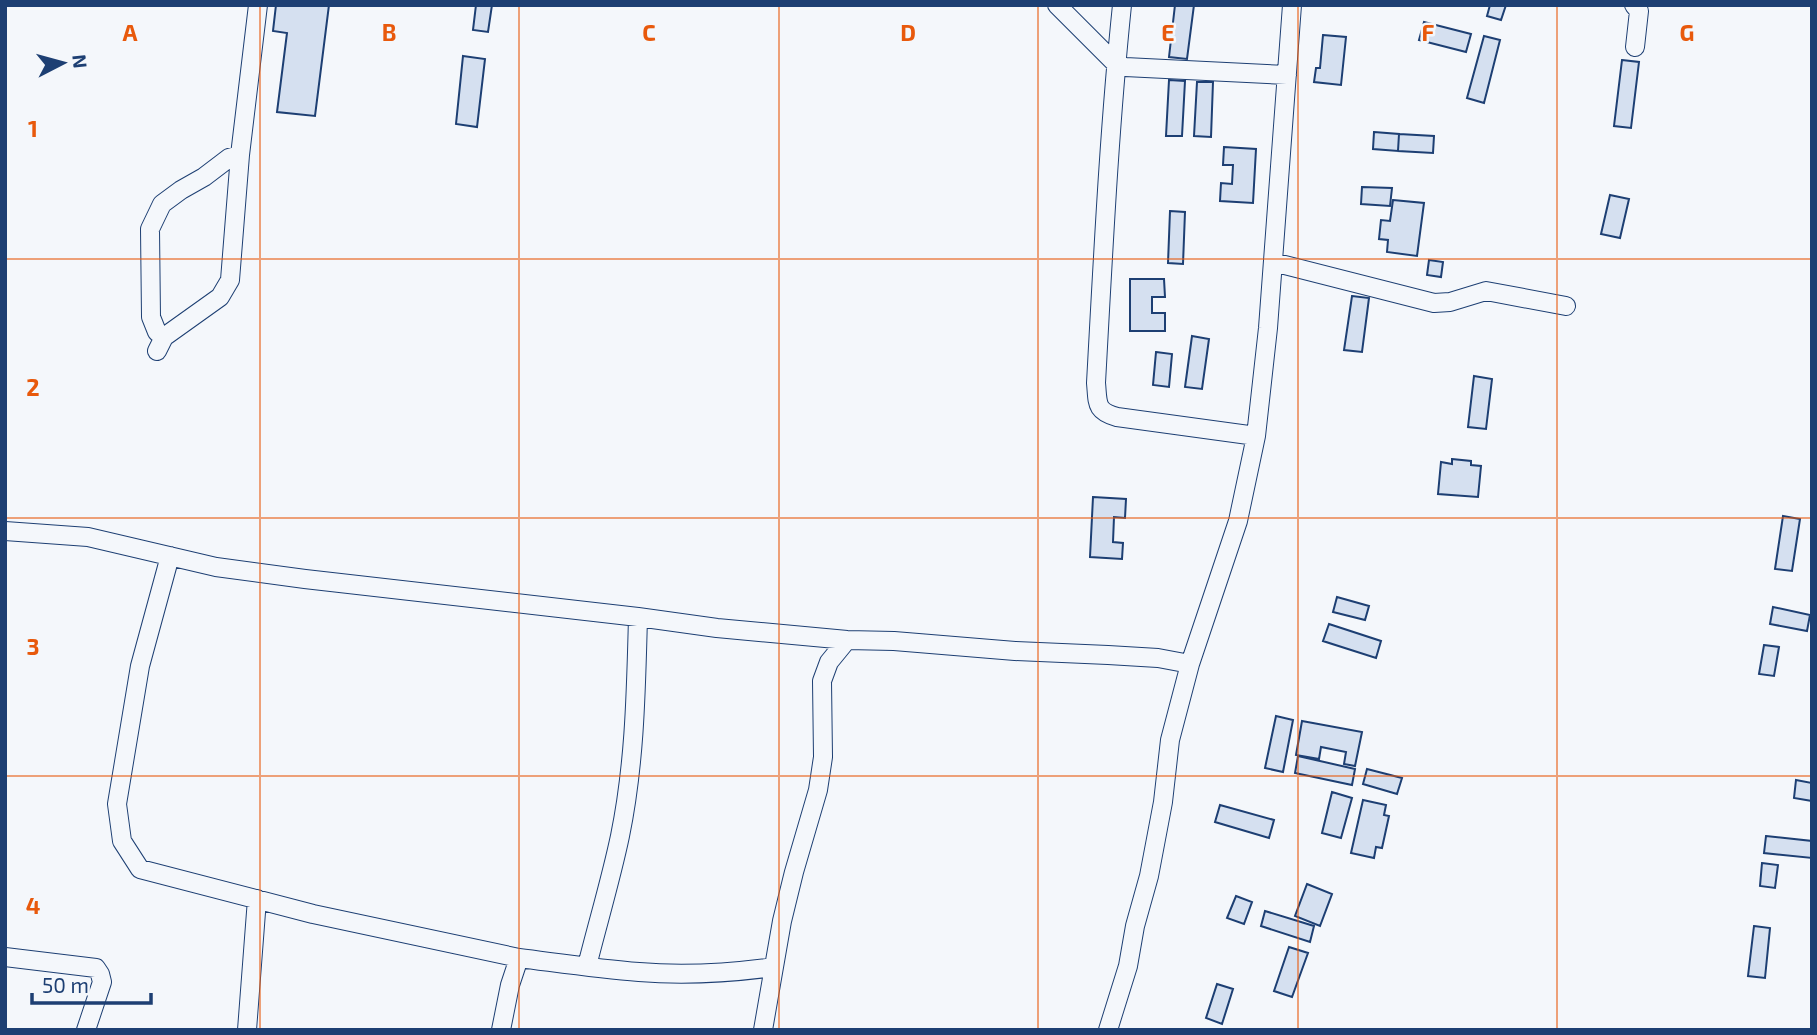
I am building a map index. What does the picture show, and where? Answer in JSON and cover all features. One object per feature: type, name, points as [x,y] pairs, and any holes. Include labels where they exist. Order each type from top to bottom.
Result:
[{"type":"street","points":[[240,155],[229,158],[162,204],[150,229],[152,317],[160,344],[220,297],[230,280],[240,155],[258,5]]},
{"type":"street","points":[[1057,5],[1116,64],[1286,75]]},
{"type":"street","points":[[1122,5],[1096,383],[1098,407],[1105,414],[1117,417],[1256,436]]},
{"type":"street","points":[[1108,1030],[1128,966],[1135,926],[1149,876],[1163,802],[1170,740],[1190,664],[1238,521],[1256,436],[1273,262],[1292,5]]},
{"type":"street","points":[[1634,5],[1639,12],[1635,47]]},
{"type":"street","points":[[1273,262],[1434,303],[1450,302],[1486,291],[1566,306]]},
{"type":"street","points":[[5,531],[88,537],[216,567],[717,628],[847,640],[1108,654],[1190,664]]},
{"type":"street","points":[[170,556],[140,666],[117,804],[122,841],[140,869],[313,914],[519,958],[640,973],[682,974],[775,967]]},
{"type":"street","points":[[587,966],[620,837],[627,795],[635,725],[638,617]]},
{"type":"street","points":[[763,1030],[782,920],[818,790],[823,757],[822,681],[829,662],[847,640]]},
{"type":"street","points":[[247,1030],[257,899]]},
{"type":"street","points":[[5,957],[96,968],[102,982],[86,1030]]},
{"type":"street","points":[[501,1030],[510,985],[519,958]]},
{"type":"building","points":[[276,5],[329,5],[315,116],[277,112],[287,33],[273,31]]},
{"type":"building","points":[[476,5],[492,5],[488,32],[473,30]]},
{"type":"building","points":[[1175,5],[1194,5],[1187,59],[1169,57]]},
{"type":"building","points":[[1490,5],[1506,5],[1501,20],[1487,16]]},
{"type":"building","points":[[1424,22],[1471,34],[1466,52],[1419,40]]},
{"type":"building","points":[[1323,35],[1346,37],[1341,85],[1314,82],[1316,68],[1320,68]]},
{"type":"building","points":[[1484,36],[1500,40],[1484,103],[1467,98]]},
{"type":"building","points":[[463,56],[485,59],[477,127],[456,124]]},
{"type":"building","points":[[1622,60],[1639,62],[1631,128],[1614,126]]},
{"type":"building","points":[[1169,80],[1185,81],[1182,136],[1166,136]]},
{"type":"building","points":[[1197,82],[1213,82],[1211,137],[1194,136]]},
{"type":"building","points":[[1374,132],[1399,134],[1398,151],[1373,149]]},
{"type":"building","points":[[1399,134],[1434,136],[1433,153],[1398,151]]},
{"type":"building","points":[[1224,147],[1256,149],[1253,203],[1220,201],[1221,183],[1232,184],[1233,165],[1223,165]]},
{"type":"building","points":[[1362,187],[1392,188],[1390,206],[1361,204]]},
{"type":"building","points":[[1610,195],[1629,199],[1620,238],[1601,234]]},
{"type":"building","points":[[1393,200],[1424,203],[1417,256],[1387,252],[1388,240],[1379,239],[1381,220],[1390,221]]},
{"type":"building","points":[[1170,211],[1185,212],[1183,264],[1168,263]]},
{"type":"building","points":[[1429,260],[1443,262],[1441,277],[1427,275]]},
{"type":"building","points":[[1130,279],[1164,279],[1165,297],[1152,297],[1152,313],[1165,313],[1165,331],[1130,331]]},
{"type":"building","points":[[1352,296],[1369,298],[1362,352],[1344,350]]},
{"type":"building","points":[[1192,336],[1209,339],[1202,389],[1185,387]]},
{"type":"building","points":[[1156,352],[1172,354],[1169,387],[1153,385]]},
{"type":"building","points":[[1474,376],[1492,379],[1486,429],[1468,427]]},
{"type":"building","points":[[1452,459],[1471,461],[1471,465],[1481,466],[1478,497],[1438,494],[1441,462],[1452,464]]},
{"type":"building","points":[[1093,497],[1126,499],[1125,518],[1114,517],[1113,542],[1123,543],[1122,559],[1090,557]]},
{"type":"building","points":[[1783,516],[1800,519],[1792,571],[1775,569]]},
{"type":"building","points":[[1337,597],[1369,606],[1365,620],[1333,612]]},
{"type":"building","points":[[1773,607],[1810,615],[1807,631],[1770,624]]},
{"type":"building","points":[[1329,624],[1381,641],[1376,658],[1323,641]]},
{"type":"building","points":[[1764,645],[1779,647],[1774,676],[1759,674]]},
{"type":"building","points":[[1276,716],[1293,720],[1283,772],[1265,768]]},
{"type":"building","points":[[1302,721],[1362,732],[1355,766],[1344,764],[1346,752],[1321,747],[1319,759],[1296,755]]},
{"type":"building","points":[[1298,756],[1355,769],[1352,785],[1295,773]]},
{"type":"building","points":[[1367,769],[1402,778],[1397,794],[1363,784]]},
{"type":"building","points":[[1796,780],[1812,783],[1812,801],[1794,798]]},
{"type":"building","points":[[1332,792],[1352,798],[1341,838],[1322,833]]},
{"type":"building","points":[[1363,800],[1386,805],[1384,815],[1389,816],[1382,848],[1376,847],[1374,858],[1351,853]]},
{"type":"building","points":[[1220,805],[1274,820],[1269,838],[1215,822]]},
{"type":"building","points":[[1766,836],[1812,841],[1812,858],[1764,853]]},
{"type":"building","points":[[1762,863],[1778,865],[1775,888],[1760,886]]},
{"type":"building","points":[[1307,884],[1332,894],[1320,926],[1295,916]]},
{"type":"building","points":[[1236,896],[1252,902],[1244,924],[1227,918]]},
{"type":"building","points":[[1265,911],[1314,926],[1310,942],[1261,926]]},
{"type":"building","points":[[1754,926],[1770,928],[1765,978],[1748,976]]},
{"type":"building","points":[[1289,947],[1308,953],[1292,997],[1274,991]]},
{"type":"building","points":[[1217,984],[1233,989],[1222,1024],[1206,1018]]}]
